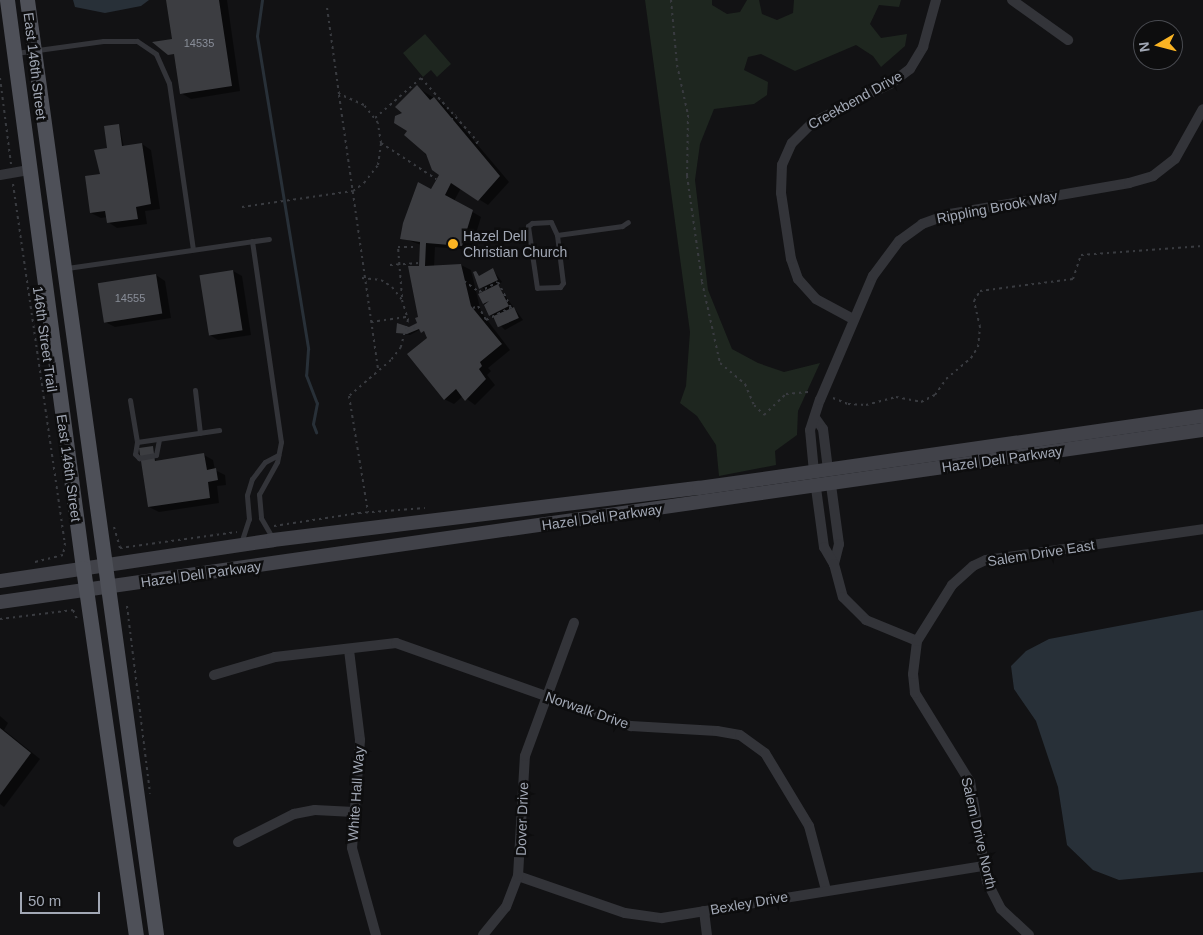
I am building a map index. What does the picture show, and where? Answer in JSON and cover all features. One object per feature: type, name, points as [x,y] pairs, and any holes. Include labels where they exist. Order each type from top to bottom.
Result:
[{"type":"main road","name":"East 146th Street","points":[[7,0],[83,568],[136,935]]},
{"type":"main road","name":"East 146th Street","points":[[27,0],[62,269],[156,935]]},
{"type":"main road","name":"Hazel Dell Parkway","points":[[0,581],[104,565],[274,533],[814,472],[1203,416]]},
{"type":"main road","name":"Hazel Dell Parkway","points":[[0,602],[816,488],[1203,430]]},
{"type":"street","name":"Creekbend Drive","points":[[854,319],[816,299],[798,279],[790,259],[781,193],[782,165],[792,143],[812,123],[890,84],[910,69],[923,47],[936,0]]},
{"type":"street","points":[[1012,0],[1068,40]]},
{"type":"street","name":"Rippling Brook Way","points":[[814,472],[810,430],[816,419],[822,395],[878,266],[899,241],[915,228],[950,214],[1147,178],[1174,159],[1203,109]]},
{"type":"street","points":[[0,175],[29,170]]},
{"type":"street","points":[[816,419],[823,429],[828,470]]},
{"type":"street","points":[[831,485],[839,544],[834,564]]},
{"type":"street","points":[[816,488],[824,547],[834,564],[839,588],[858,614],[917,641]]},
{"type":"street","name":"Salem Drive East","points":[[917,641],[952,585],[973,566],[986,560],[1203,529]]},
{"type":"street","name":"Dover Drive","points":[[483,935],[506,907],[518,876],[526,756],[546,696],[574,623]]},
{"type":"street","name":"Salem Drive North","points":[[917,641],[912,674],[915,692],[970,782],[987,882],[1001,909],[1029,935]]},
{"type":"street","name":"Norwalk Drive","points":[[214,675],[276,657],[404,644],[631,726],[717,731],[740,735],[753,742],[774,766],[809,826],[826,890]]},
{"type":"street","name":"White Hall Way","points":[[349,650],[360,740],[352,848],[355,869],[376,935]]},
{"type":"street","points":[[238,842],[294,814],[315,810],[354,812]]},
{"type":"street","name":"Bexley Drive","points":[[518,876],[640,916],[662,918],[984,866]]},
{"type":"street","points":[[704,911],[707,935]]},
{"type":"lane","points":[[14,53],[103,41],[138,41],[156,54],[169,83],[193,249]]},
{"type":"lane","points":[[551,222],[555,225],[557,235],[563,283],[560,286],[537,288],[528,226],[551,222]]},
{"type":"lane","points":[[557,235],[622,226],[628,222]]},
{"type":"lane","points":[[62,269],[269,239]]},
{"type":"lane","points":[[252,241],[281,442],[278,455],[259,494],[261,518],[274,533]]},
{"type":"lane","points":[[195,390],[200,433]]},
{"type":"lane","points":[[130,400],[137,442],[135,451],[139,458],[156,455],[159,438]]},
{"type":"lane","points":[[137,442],[219,430]]},
{"type":"lane","points":[[240,538],[249,519],[247,495],[252,479],[265,462],[278,455]]},
{"type":"lane","points":[[828,470],[831,485]]},
{"type":"lane","points":[[814,472],[816,488]]},
{"type":"path","points":[[671,0],[677,65],[688,115],[687,176],[702,282],[720,363],[745,384],[754,405],[764,414],[786,394],[808,391],[854,406],[896,397],[913,402],[929,400],[957,368],[972,358],[978,347],[980,327],[974,301],[980,290],[1073,279],[1077,272],[1078,258],[1084,254],[1203,246]]},
{"type":"path","points":[[327,8],[353,191],[363,278],[378,370]]},
{"type":"path","points":[[0,78],[10,162]]},
{"type":"path","points":[[375,118],[420,78],[456,115],[478,142],[474,145]]},
{"type":"path","points":[[242,207],[353,191],[364,183],[378,165],[381,142],[375,118],[364,105],[339,94]]},
{"type":"path","points":[[451,120],[456,115]]},
{"type":"path","points":[[381,142],[436,179]]},
{"type":"path","name":"146th Street Trail","points":[[14,185],[65,543],[63,555],[26,564]]},
{"type":"path","points":[[368,512],[349,396],[401,347],[407,331],[408,317],[402,300],[398,247],[413,247]]},
{"type":"path","points":[[390,265],[419,262]]},
{"type":"path","points":[[363,278],[381,280],[402,300]]},
{"type":"path","points":[[464,281],[479,292],[498,282],[513,306],[486,320],[478,306],[473,308]]},
{"type":"path","points":[[371,322],[408,317]]},
{"type":"path","points":[[407,331],[418,326]]},
{"type":"path","points":[[274,533],[359,513]]},
{"type":"path","points":[[120,548],[240,538]]},
{"type":"path","points":[[0,619],[73,610]]},
{"type":"shaded area","points":[[73,0],[149,0],[141,6],[105,13],[75,7]]},
{"type":"shaded area","points":[[645,0],[712,0],[712,5],[727,14],[740,12],[747,0],[759,0],[762,14],[777,20],[793,13],[794,0],[901,0],[899,7],[879,5],[870,24],[881,38],[907,34],[905,46],[881,67],[873,56],[856,45],[795,71],[761,54],[748,57],[744,70],[768,82],[767,95],[754,104],[714,109],[700,144],[695,180],[708,290],[732,349],[758,363],[784,372],[820,363],[798,411],[797,435],[775,451],[776,465],[719,476],[716,445],[697,416],[680,403],[686,386],[690,332]]},
{"type":"shaded area","points":[[425,34],[451,64],[437,77],[431,70],[423,77],[403,53]]},
{"type":"shaded area","points":[[1203,610],[1203,872],[1119,880],[1093,870],[1067,845],[1058,787],[1036,721],[1014,689],[1011,666],[1026,651],[1049,639]]},
{"type":"building","points":[[166,0],[219,0],[232,86],[180,94],[174,54],[168,55],[152,42],[172,39]]},
{"type":"building","name":"Hazel Dell Christian Church","points":[[417,85],[430,100],[434,97],[500,176],[478,201],[451,183],[445,195],[473,210],[462,246],[426,243],[425,266],[461,264],[471,306],[502,344],[480,362],[482,366],[479,369],[486,379],[465,401],[456,389],[444,400],[407,354],[427,338],[424,331],[421,333],[419,329],[407,334],[396,333],[397,323],[409,327],[417,323],[415,318],[418,317],[408,266],[419,266],[420,242],[400,239],[403,223],[418,182],[431,189],[439,175],[432,170],[426,154],[404,135],[407,131],[394,123],[395,116],[402,113],[395,107]]},
{"type":"building","points":[[119,124],[122,146],[142,143],[151,204],[136,207],[138,219],[107,223],[105,211],[90,213],[85,176],[100,174],[94,150],[107,148],[104,126]]},
{"type":"building","points":[[493,268],[498,280],[479,289],[473,272],[476,271],[479,276]]},
{"type":"building","points":[[233,270],[243,330],[209,336],[199,275]]},
{"type":"building","points":[[156,274],[162,314],[104,323],[98,283]]},
{"type":"building","points":[[498,284],[509,306],[489,316],[484,305],[489,301],[483,304],[478,294]]},
{"type":"building","points":[[514,307],[519,318],[498,327],[493,316]]},
{"type":"building","points":[[153,446],[155,461],[204,453],[207,470],[216,468],[218,480],[208,482],[210,498],[148,507],[139,448]]},
{"type":"building","points":[[0,728],[31,753],[0,795]]},
{"type":"waterway","points":[[262,0],[257,36],[308,349],[306,375],[317,403],[313,424],[316,432]]},
{"type":"place","name":"Hazel Dell Christian Church","points":[[453,244]]}]
